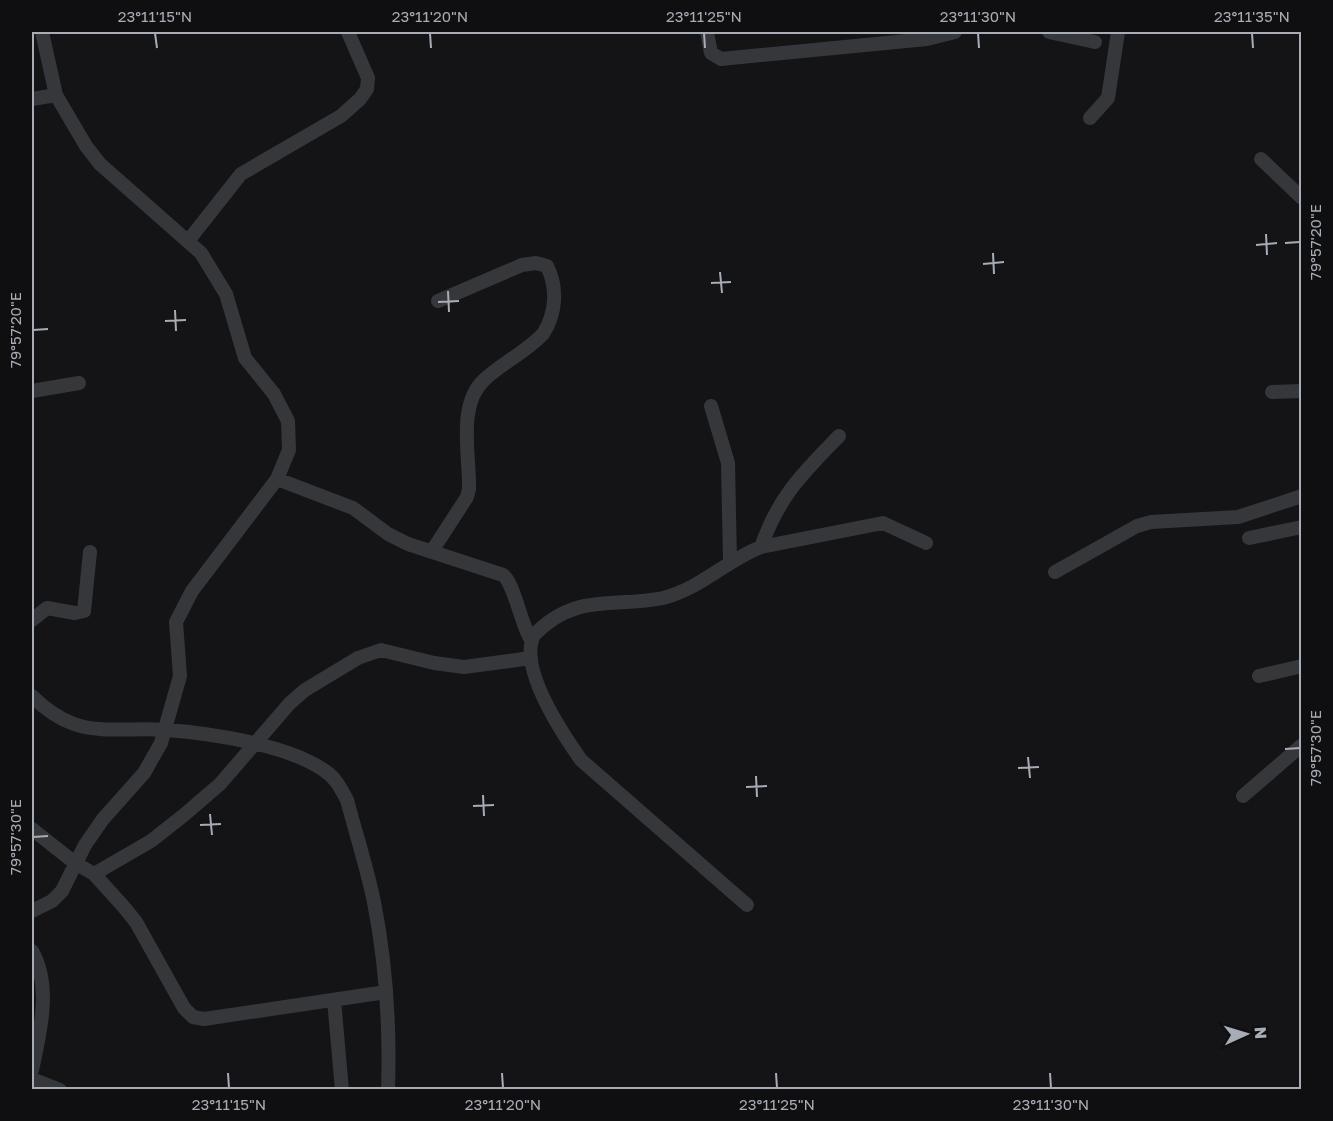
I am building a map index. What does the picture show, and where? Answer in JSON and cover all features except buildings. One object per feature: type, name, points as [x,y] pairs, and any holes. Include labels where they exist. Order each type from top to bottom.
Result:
[{"type":"street","points":[[32,911],[52,901],[62,891],[75,863],[103,819],[144,773],[166,730],[180,675],[175,632],[180,611],[192,591],[277,479],[289,450],[291,435],[284,408],[244,358],[226,294],[201,253],[100,164],[86,146],[56,95],[42,32]]},
{"type":"street","points":[[707,32],[711,53],[721,59],[927,39],[955,32]]},
{"type":"street","points":[[1048,32],[1095,42]]},
{"type":"street","points":[[1090,118],[1108,98],[1118,32]]},
{"type":"street","points":[[188,241],[240,174],[341,116],[360,99],[367,89],[368,78],[352,33]]},
{"type":"street","points":[[32,99],[56,95]]},
{"type":"street","points":[[1261,159],[1302,198]]},
{"type":"street","points":[[432,551],[467,498],[469,489],[468,417],[474,392],[483,381],[543,334],[550,324],[554,280],[548,266],[536,263],[522,265],[438,301]]},
{"type":"street","points":[[32,391],[79,383]]},
{"type":"street","points":[[1272,392],[1302,391]]},
{"type":"street","points":[[711,406],[728,463],[730,561]]},
{"type":"street","points":[[761,547],[770,522],[789,488],[839,436]]},
{"type":"street","points":[[277,479],[344,503],[388,534],[507,578],[520,620],[531,640]]},
{"type":"street","points":[[1055,572],[1137,526],[1151,522],[1238,517],[1302,496]]},
{"type":"street","points":[[747,905],[581,760],[550,710],[531,658],[531,640],[534,634],[548,623],[579,607],[594,603],[663,598],[700,582],[730,561],[761,547],[878,523],[894,526],[926,543]]},
{"type":"street","points":[[1249,538],[1302,527]]},
{"type":"street","points":[[32,620],[47,608],[75,613],[84,611],[90,552]]},
{"type":"street","points":[[94,874],[171,826],[220,784],[290,703],[305,690],[372,651],[391,651],[434,663],[464,667],[531,658]]},
{"type":"street","points":[[1259,676],[1302,666]]},
{"type":"street","points":[[32,696],[60,718],[76,725],[166,730],[256,745],[308,761],[327,772],[339,784],[347,800],[374,903],[386,992],[389,1050],[388,1089]]},
{"type":"street","points":[[1243,796],[1302,745]]},
{"type":"street","points":[[32,829],[75,863],[94,874],[136,922],[184,1008],[193,1017],[204,1019],[386,992]]},
{"type":"street","points":[[32,951],[38,966],[42,1007],[41,1030],[32,1070]]},
{"type":"street","points":[[334,1000],[342,1089]]},
{"type":"street","points":[[32,1079],[60,1089]]}]
